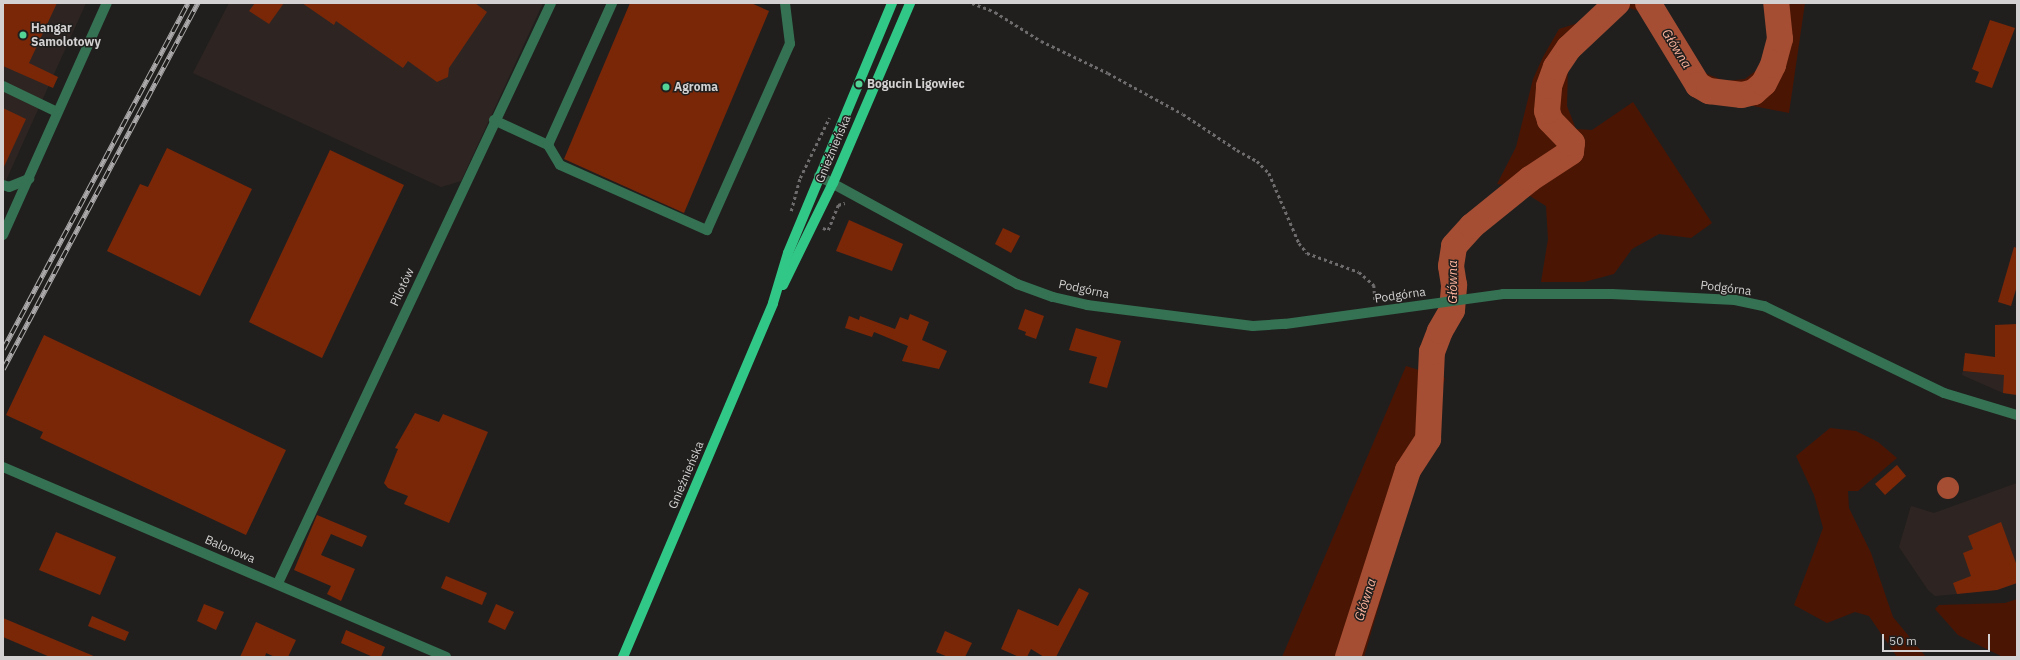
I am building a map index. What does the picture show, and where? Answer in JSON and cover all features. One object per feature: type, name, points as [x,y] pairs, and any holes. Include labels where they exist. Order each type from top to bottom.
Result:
[{"type":"main road","name":"Gnieźnieńska","points":[[623,657],[773,303],[802,219],[819,176],[892,3]]},
{"type":"main road","name":"Gnieźnieńska","points":[[773,303],[814,224],[833,183],[910,3]]},
{"type":"street","points":[[3,235],[107,3]]},
{"type":"street","name":"Pilotów","points":[[278,583],[494,120],[551,3]]},
{"type":"street","points":[[548,145],[612,3]]},
{"type":"street","points":[[494,120],[548,145],[560,165],[707,230],[790,44],[784,3]]},
{"type":"street","points":[[3,86],[57,112]]},
{"type":"street","name":"Podgórna","points":[[819,176],[1017,284],[1066,300],[1170,317],[1253,326],[1285,324],[1375,312],[1432,304],[1480,295],[1528,293],[1687,297],[1735,300],[1764,306],[1913,380],[1978,405],[2017,415]]},
{"type":"street","points":[[3,185],[9,187],[29,179]]},
{"type":"street","name":"Balonowa","points":[[3,468],[278,583],[446,657]]},
{"type":"path","points":[[972,3],[994,12],[1041,41],[1108,73],[1183,114],[1237,150],[1257,161],[1269,172],[1298,243],[1307,253],[1359,272],[1364,276],[1374,285],[1375,312]]},
{"type":"path","points":[[802,219],[790,214],[800,178],[832,114]]},
{"type":"path","points":[[814,224],[828,230],[838,205],[847,202]]},
{"type":"shaded area","points":[[3,3],[86,3],[3,187]]},
{"type":"shaded area","points":[[229,3],[543,3],[461,181],[441,187],[193,73]]},
{"type":"shaded area","points":[[1606,3],[1657,3],[1692,58],[1707,74],[1725,81],[1745,79],[1758,69],[1770,45],[1772,23],[1768,3],[1805,3],[1789,113],[1753,106],[1698,90],[1683,76],[1673,55],[1641,12],[1630,8],[1618,12],[1572,53],[1568,66],[1567,106],[1576,129],[1592,130],[1633,102],[1712,223],[1691,238],[1659,234],[1632,249],[1614,274],[1584,282],[1541,282],[1548,239],[1546,206],[1514,186],[1497,184],[1516,147],[1533,79],[1543,57],[1559,29],[1584,21]]},
{"type":"shaded area","points":[[1406,366],[1445,378],[1364,657],[1282,657]]},
{"type":"shaded area","points":[[1963,371],[2004,375],[2017,395],[2003,393],[1962,375]]},
{"type":"shaded area","points":[[1830,428],[1856,431],[1878,442],[1897,458],[1858,491],[1848,491],[1849,508],[1871,553],[1893,617],[1926,657],[1897,657],[1869,616],[1855,612],[1827,623],[1794,605],[1823,528],[1814,495],[1796,456]]},
{"type":"shaded area","points":[[1948,477],[1956,480],[1959,488],[1956,496],[1948,499],[1940,496],[1937,488],[1940,480]]},
{"type":"shaded area","points":[[2017,483],[2017,583],[1997,590],[1935,596],[1928,590],[1899,547],[1911,506],[1934,513]]},
{"type":"shaded area","points":[[2017,599],[2017,657],[2003,657],[1958,635],[1935,609],[1939,605],[2005,603]]},
{"type":"building","name":"Hangar Samolotowy","points":[[3,3],[57,3],[29,63],[58,77],[53,88],[3,66]]},
{"type":"building","points":[[255,3],[284,3],[269,24],[249,11]]},
{"type":"building","points":[[302,3],[475,3],[487,12],[449,68],[448,77],[437,82],[408,61],[403,68],[336,21],[334,25]]},
{"type":"building","name":"Agroma","points":[[630,3],[751,3],[769,11],[684,213],[564,159]]},
{"type":"building","points":[[1990,20],[2015,28],[1992,88],[1975,82],[1979,72],[1972,69]]},
{"type":"building","points":[[3,108],[26,119],[3,169]]},
{"type":"building","points":[[167,148],[252,189],[200,296],[107,251],[140,184],[148,187]]},
{"type":"building","points":[[330,150],[404,185],[322,358],[249,322]]},
{"type":"building","points":[[849,220],[903,244],[892,271],[836,251]]},
{"type":"building","points":[[1003,228],[1020,236],[1011,253],[995,244]]},
{"type":"building","points":[[2014,247],[2017,248],[2017,286],[2011,306],[1998,302]]},
{"type":"building","points":[[1025,309],[1044,316],[1036,339],[1025,335],[1026,332],[1018,329]]},
{"type":"building","points":[[910,314],[929,322],[922,340],[947,351],[939,369],[902,361],[908,346],[874,332],[872,337],[845,328],[849,316],[859,320],[860,316],[895,329],[900,317],[908,320]]},
{"type":"building","points":[[2017,324],[2017,395],[2003,393],[2004,375],[1963,371],[1965,353],[1995,357],[1995,325]]},
{"type":"building","points":[[1076,328],[1121,341],[1107,388],[1089,383],[1097,357],[1069,350]]},
{"type":"building","points":[[44,335],[286,450],[246,535],[40,438],[43,432],[6,415]]},
{"type":"building","points":[[415,413],[439,422],[443,414],[488,432],[449,523],[404,504],[408,496],[388,488],[384,483],[398,449],[395,448]]},
{"type":"building","points":[[1897,465],[1906,476],[1885,495],[1875,484]]},
{"type":"building","points":[[317,515],[367,536],[362,547],[331,534],[321,555],[355,569],[341,601],[327,594],[331,586],[294,570]]},
{"type":"building","points":[[2001,522],[2017,566],[2017,583],[1997,590],[1957,594],[1953,583],[1971,576],[1963,553],[1973,549],[1968,536]]},
{"type":"building","points":[[56,532],[116,557],[100,595],[39,570]]},
{"type":"building","points":[[446,576],[487,593],[482,605],[441,588]]},
{"type":"building","points":[[1079,588],[1089,593],[1056,657],[1044,657],[1031,649],[1027,657],[1019,657],[1001,649],[1018,609],[1058,626]]},
{"type":"building","points":[[204,604],[224,612],[216,630],[197,621]]},
{"type":"building","points":[[496,604],[514,612],[505,630],[488,622]]},
{"type":"building","points":[[92,616],[129,632],[125,641],[88,626]]},
{"type":"building","points":[[3,618],[96,657],[50,657],[3,637]]},
{"type":"building","points":[[256,622],[296,640],[288,657],[275,657],[266,653],[265,657],[240,657]]},
{"type":"building","points":[[346,630],[385,647],[381,657],[373,657],[341,643]]},
{"type":"building","points":[[945,631],[972,643],[965,657],[948,657],[936,652]]},
{"type":"waterway","name":"Główna","points":[[1348,657],[1408,470],[1428,439],[1432,352],[1440,331],[1452,310],[1454,285],[1451,266],[1454,246],[1472,226],[1530,179],[1571,152],[1572,143],[1550,120],[1547,111],[1549,86],[1556,67],[1569,48],[1617,3]]},
{"type":"waterway","name":"Główna","points":[[1648,3],[1698,85],[1709,91],[1742,95],[1754,92],[1764,83],[1773,65],[1780,39],[1776,3]]},
{"type":"railway","points":[[3,349],[188,3]]},
{"type":"railway","points":[[3,369],[198,3]]},
{"type":"place","name":"Hangar Samolotowy","points":[[23,35]]},
{"type":"place","name":"Bogucin Ligowiec","points":[[859,84]]},
{"type":"place","name":"Agroma","points":[[666,87]]}]
